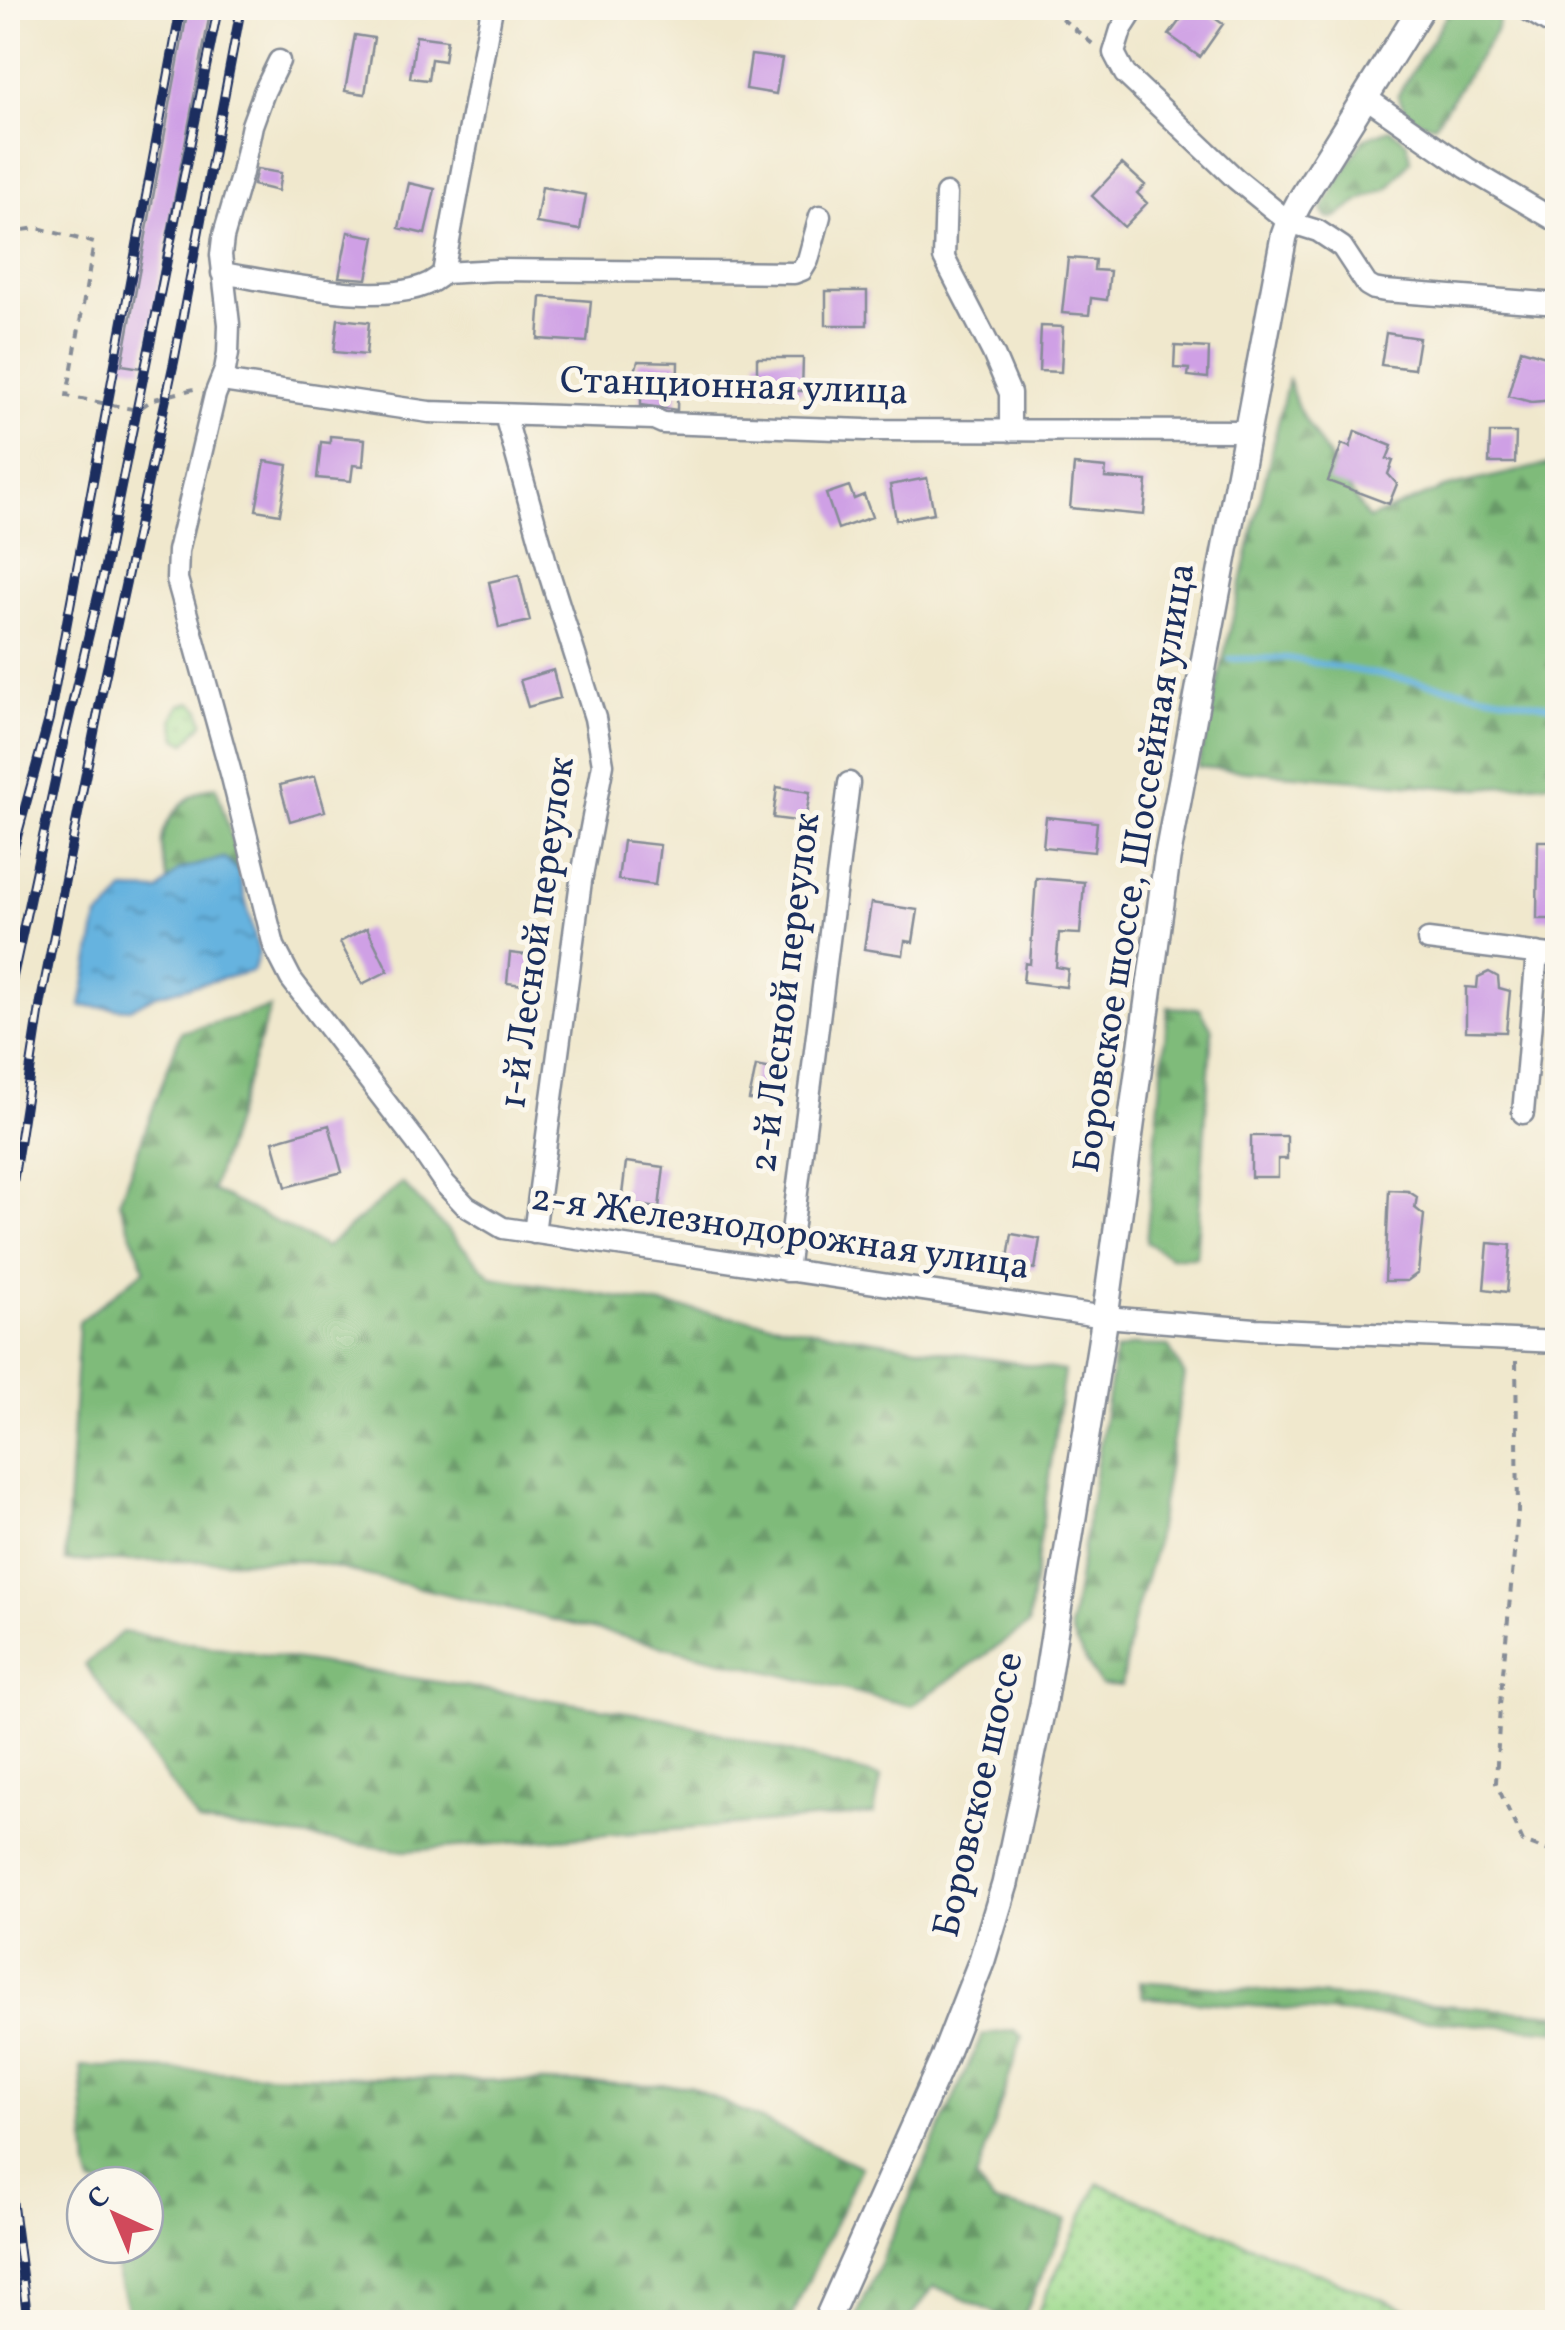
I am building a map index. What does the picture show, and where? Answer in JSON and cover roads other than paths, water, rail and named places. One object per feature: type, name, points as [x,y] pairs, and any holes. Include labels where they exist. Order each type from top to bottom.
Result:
[{"type":"main road","points":[[1246,431],[1288,222],[1421,8]]},
{"type":"main road","name":"Боровское шоссе, Шоссейная улица","points":[[1105,1317],[1167,859],[1246,431]]},
{"type":"main road","name":"Боровское шоссе","points":[[826,2322],[942,2060],[1000,1904],[1043,1704],[1105,1317]]},
{"type":"street","points":[[222,273],[354,294],[406,291],[440,278],[492,8]]},
{"type":"street","points":[[1135,8],[1114,52],[1125,74],[1236,179],[1288,222],[1318,232],[1342,247],[1360,277],[1374,290],[1558,304]]},
{"type":"street","points":[[1525,8],[1558,28]]},
{"type":"street","name":"2-я Железнодорожная улица","points":[[279,61],[252,125],[223,238],[228,353],[176,570],[274,946],[291,979],[466,1206],[503,1228],[1105,1317],[1255,1330],[1558,1342]]},
{"type":"street","points":[[1365,97],[1468,168],[1558,222]]},
{"type":"street","points":[[946,194],[944,258],[994,353],[1010,393],[1010,431]]},
{"type":"street","points":[[443,273],[498,270],[794,273],[802,270],[808,260],[820,216]]},
{"type":"street","name":"Станционная улица","points":[[222,380],[430,412],[865,430],[1246,431]]},
{"type":"street","name":"1-й Лесной переулок","points":[[504,414],[600,740],[603,764],[589,829],[534,1233]]},
{"type":"street","name":"2-й Лесной переулок","points":[[787,1271],[849,783]]},
{"type":"street","points":[[1428,940],[1547,955],[1523,1113]]},
{"type":"water","points":[[224,858],[238,871],[259,953],[253,971],[156,995],[130,1009],[81,1006],[98,917],[125,890],[159,891],[179,870]]},
{"type":"waterway","points":[[1230,659],[1287,658],[1558,707]]},
{"type":"railway","points":[[8,870],[49,719],[181,8]]},
{"type":"railway","points":[[8,1000],[104,571],[218,8]]},
{"type":"railway","points":[[8,1215],[41,1001],[103,687],[174,362],[241,8]]},
{"type":"railway","points":[[8,2168],[28,2322]]},
{"type":"railway","points":[[8,2313],[9,2322]]}]
